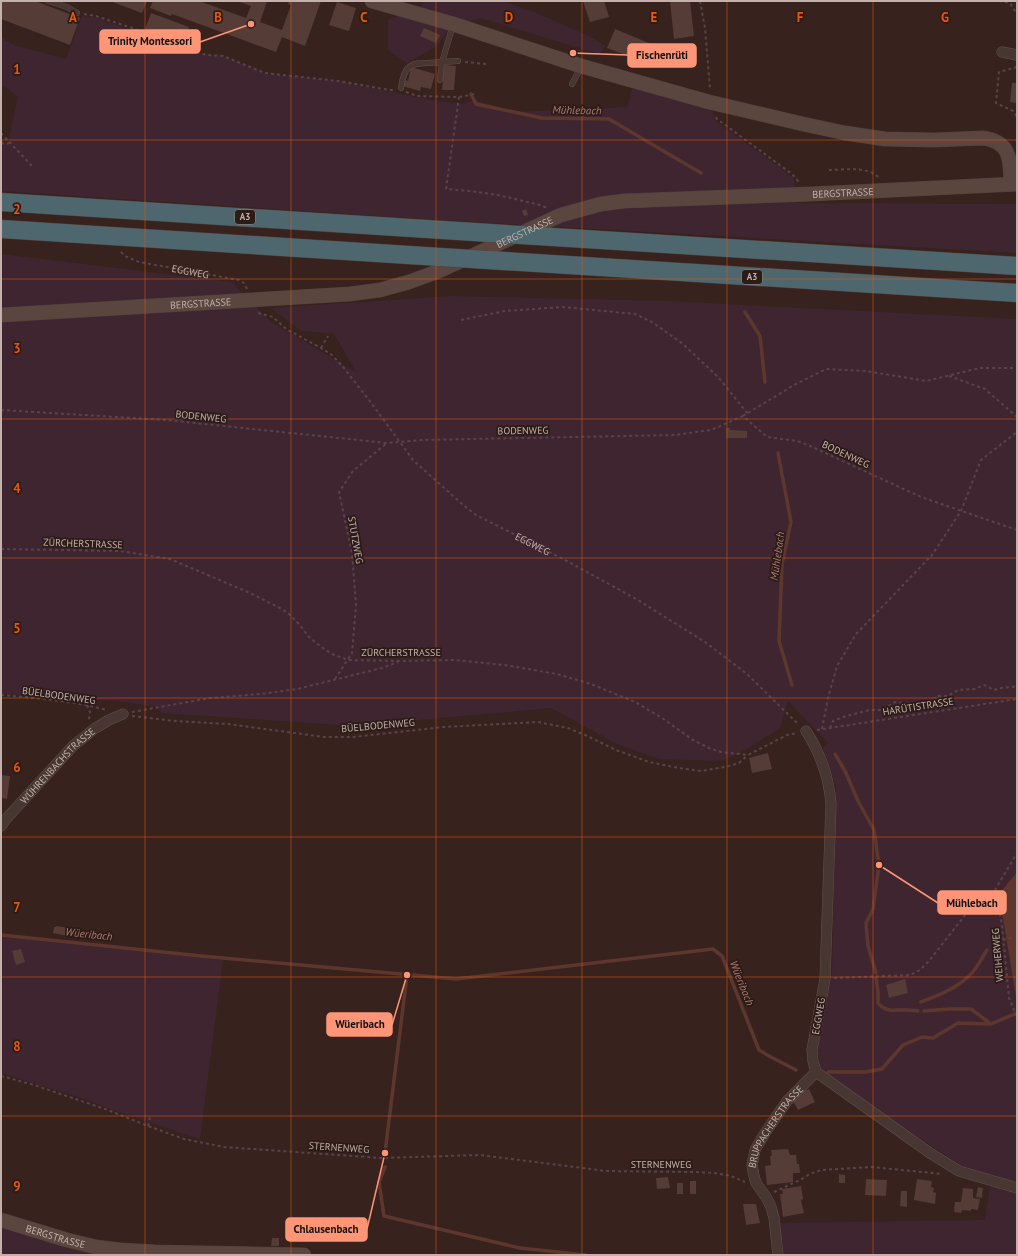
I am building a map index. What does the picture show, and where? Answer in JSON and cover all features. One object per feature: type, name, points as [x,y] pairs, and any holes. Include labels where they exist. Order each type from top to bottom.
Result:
[{"type":"highway","name":"A3","points":[[1,202],[1017,266]]},
{"type":"highway","name":"A3","points":[[1,229],[1017,293]]},
{"type":"street","name":"BERGSTRASSE","points":[[1,315],[250,306],[380,290],[409,282],[439,271],[561,215],[601,204],[624,200],[882,191],[1014,184],[1010,159],[1006,150],[998,143],[991,140],[983,138],[934,140],[885,139],[846,133],[709,102],[581,66],[453,24],[372,1]]},
{"type":"street","points":[[1002,52],[1017,55]]},
{"type":"street","name":"WÜHRENBACHSTRASSE","points":[[1,826],[73,746],[108,720],[123,714]]},
{"type":"street","name":"EGGWEG","points":[[806,731],[815,745],[827,774],[831,804],[825,979],[812,1050],[816,1072]]},
{"type":"street","points":[[816,1072],[930,1153],[959,1170],[1017,1188]]},
{"type":"street","name":"BRUPPACHERSTRASSE","points":[[778,1255],[774,1218],[766,1197],[756,1183],[752,1165],[755,1150],[787,1101],[816,1072]]},
{"type":"street","name":"BERGSTRASSE","points":[[1,1220],[67,1240],[120,1250],[304,1255]]},
{"type":"lane","points":[[48,1],[67,7],[77,13]]},
{"type":"lane","points":[[440,80],[442,62],[453,24]]},
{"type":"lane","points":[[401,88],[402,77],[410,65],[417,63],[427,64],[458,61]]},
{"type":"lane","points":[[572,84],[581,66]]},
{"type":"path","points":[[700,1],[708,54],[710,88],[709,102],[717,119],[792,174],[798,181],[800,194]]},
{"type":"path","points":[[999,1],[1010,3],[1017,14]]},
{"type":"path","points":[[77,13],[96,16],[135,29],[151,39],[169,47],[208,55],[223,56],[265,73],[338,81],[390,90],[401,88],[409,94],[417,96],[459,97],[476,94]]},
{"type":"path","points":[[458,61],[486,64]]},
{"type":"path","points":[[1017,67],[999,72],[996,103],[1013,111],[1017,116]]},
{"type":"path","points":[[459,97],[446,189],[508,196],[541,205],[561,215]]},
{"type":"path","points":[[1,133],[32,166]]},
{"type":"path","points":[[1,143],[6,144],[9,142]]},
{"type":"path","points":[[828,170],[864,170],[875,173],[880,179],[882,191]]},
{"type":"path","name":"EGGWEG","points":[[121,252],[125,256],[139,262],[239,280],[244,283],[247,286],[250,306],[273,317],[286,329],[332,355],[344,368],[413,460],[460,503],[476,515],[567,561],[638,600],[705,642],[747,674],[791,716]]},
{"type":"path","points":[[461,320],[505,311],[562,307],[635,314],[652,322],[683,344],[718,377],[748,414]]},
{"type":"path","points":[[321,348],[328,336]]},
{"type":"path","points":[[743,416],[826,369],[866,371],[926,381],[980,368],[1017,368]]},
{"type":"path","points":[[948,376],[985,389],[1017,417]]},
{"type":"path","name":"BODENWEG","points":[[1,410],[166,420],[387,443],[435,440],[675,435],[711,430],[743,416],[767,437],[797,441],[808,445],[921,497],[1017,530]]},
{"type":"path","points":[[961,511],[981,460],[1017,432]]},
{"type":"path","name":"STUTZWEG","points":[[335,679],[352,653],[356,605],[352,553],[339,492],[353,471],[387,443]]},
{"type":"path","name":"HARÜTISTRASSE","points":[[961,511],[932,555],[856,634],[837,666],[828,698],[822,729],[1017,699]]},
{"type":"path","name":"ZÜRCHERSTRASSE","points":[[1,549],[120,551],[170,559],[250,593],[278,607],[288,613],[309,637],[320,646],[332,654],[348,660],[455,660],[504,665],[557,674],[591,684],[635,702],[662,718],[693,740],[709,748],[721,752],[748,755]]},
{"type":"path","points":[[123,714],[210,698],[261,694],[297,688],[382,668],[399,661]]},
{"type":"path","points":[[830,728],[834,721],[846,716],[870,710],[883,710],[895,702],[923,706],[938,696],[948,696],[958,690],[975,689],[984,685],[994,690],[1000,687],[1006,688],[1017,686]]},
{"type":"path","name":"BÜELBODENWEG","points":[[1,695],[87,705],[123,714],[175,722],[228,724],[324,737],[353,737],[444,727],[538,722],[568,728],[616,750],[649,762],[701,771],[738,763],[748,755]]},
{"type":"path","points":[[748,755],[787,735],[806,731]]},
{"type":"path","points":[[825,979],[835,977],[910,975],[920,970],[929,961],[969,910],[983,896],[994,890],[1017,853]]},
{"type":"path","name":"WEIHERWEG","points":[[994,890],[1004,940],[1009,998],[1017,1017]]},
{"type":"path","points":[[1004,940],[1014,937]]},
{"type":"path","name":"STERNENWEG","points":[[1,1076],[38,1086],[108,1110],[184,1139],[224,1147],[381,1158],[480,1154],[606,1171],[715,1173],[731,1176],[751,1184],[756,1183]]},
{"type":"path","points":[[148,1126],[150,1117]]},
{"type":"path","points":[[766,1197],[773,1192],[821,1170],[872,1167],[949,1174],[955,1174],[959,1170]]},
{"type":"shaded area","points":[[424,1],[501,1],[537,13],[589,36],[606,46],[599,54],[480,18],[447,32],[436,47],[407,63],[388,50],[388,20],[422,5]]},
{"type":"shaded area","points":[[82,16],[95,17],[131,30],[141,37],[151,39],[169,47],[208,55],[223,56],[265,73],[338,81],[436,101],[462,104],[475,100],[516,112],[628,107],[632,88],[711,110],[717,122],[793,177],[799,203],[1017,204],[1017,253],[437,220],[1,191],[1,138],[6,144],[9,142],[18,97],[1,84],[1,37],[14,45],[66,59]]},
{"type":"shaded area","points":[[1,254],[232,282],[270,321],[356,372],[334,334],[301,331],[271,308],[450,296],[667,301],[1017,319],[1017,872],[999,894],[1017,1004],[1017,1183],[962,1166],[829,1078],[820,1067],[817,1041],[832,974],[836,786],[823,748],[828,743],[788,701],[780,728],[740,753],[721,761],[659,759],[615,743],[551,708],[354,726],[162,713],[156,707],[126,702],[1,694]]},
{"type":"shaded area","points":[[1017,872],[1017,1004],[999,894]]},
{"type":"shaded area","points":[[1,937],[223,960],[200,1139],[78,1097],[1,1073]]},
{"type":"shaded area","points":[[990,1186],[1017,1193],[1017,1255],[784,1255],[779,1223],[985,1220]]},
{"type":"shaded area","points":[[1,1224],[129,1255],[1,1255]]},
{"type":"building","points":[[1,1],[35,1],[80,18],[70,45],[1,19]]},
{"type":"building","points":[[110,1],[147,1],[142,13]]},
{"type":"building","points":[[153,1],[199,1],[246,18],[251,6],[237,1],[267,1],[260,22],[282,30],[291,5],[288,4],[289,1],[321,1],[305,46],[282,37],[276,52],[172,14],[171,16],[150,8]]},
{"type":"building","points":[[583,1],[604,1],[609,17],[590,22]]},
{"type":"building","points":[[670,1],[690,1],[694,36],[674,39]]},
{"type":"building","points":[[337,2],[356,8],[349,31],[329,25]]},
{"type":"building","points":[[151,13],[189,27],[182,43],[145,29]]},
{"type":"building","points":[[424,28],[440,35],[436,43],[420,36]]},
{"type":"building","points":[[615,29],[656,46],[649,64],[607,48]]},
{"type":"building","points":[[444,65],[456,66],[454,90],[442,90],[443,80],[441,80],[441,72],[444,72]]},
{"type":"building","points":[[411,67],[435,74],[431,89],[421,87],[420,91],[402,86],[404,80],[408,81]]},
{"type":"building","points":[[1012,83],[1017,83],[1017,103],[1010,102]]},
{"type":"building","points":[[526,209],[528,215],[524,216],[522,211]]},
{"type":"building","points":[[726,428],[730,428],[730,430],[747,431],[747,438],[726,438]]},
{"type":"building","points":[[768,753],[772,769],[752,773],[749,758]]},
{"type":"building","points":[[1,775],[10,776],[7,799],[1,798]]},
{"type":"building","points":[[54,927],[69,928],[68,936],[53,933]]},
{"type":"building","points":[[21,949],[25,962],[16,965],[12,951]]},
{"type":"building","points":[[905,979],[908,993],[889,998],[886,985]]},
{"type":"building","points":[[809,1089],[815,1102],[798,1110],[792,1099],[796,1095]]},
{"type":"building","points":[[788,1149],[790,1155],[796,1155],[800,1173],[793,1173],[793,1182],[767,1185],[765,1166],[771,1165],[771,1150]]},
{"type":"building","points":[[839,1174],[845,1175],[845,1183],[839,1183]]},
{"type":"building","points":[[668,1177],[670,1188],[657,1189],[656,1178]]},
{"type":"building","points":[[866,1179],[887,1180],[886,1196],[865,1195]]},
{"type":"building","points":[[917,1179],[932,1181],[931,1187],[934,1188],[933,1192],[936,1193],[935,1204],[914,1200]]},
{"type":"building","points":[[690,1181],[696,1181],[696,1194],[690,1194]]},
{"type":"building","points":[[677,1183],[683,1183],[683,1194],[677,1194]]},
{"type":"building","points":[[801,1186],[803,1199],[801,1200],[804,1213],[783,1217],[780,1194],[783,1194],[782,1189]]},
{"type":"building","points":[[978,1187],[983,1188],[982,1198],[976,1197]]},
{"type":"building","points":[[963,1188],[973,1189],[973,1198],[980,1199],[978,1210],[962,1210],[961,1213],[954,1212],[955,1202],[961,1202]]},
{"type":"building","points":[[901,1191],[907,1191],[907,1207],[900,1206]]},
{"type":"building","points":[[743,1204],[756,1204],[760,1223],[746,1225]]},
{"type":"building","points":[[272,1238],[279,1238],[279,1246],[271,1246]]},
{"type":"waterway","name":"Mühlebach","points":[[471,94],[476,104],[542,118],[609,119],[701,173]]},
{"type":"waterway","name":"Mühlebach","points":[[745,312],[760,336],[765,382]]},
{"type":"waterway","name":"Mühlebach","points":[[778,453],[791,522],[782,564],[779,641],[792,685]]},
{"type":"waterway","name":"Mühlebach","points":[[835,754],[874,830],[879,865],[873,909],[866,923],[868,946],[876,973]]},
{"type":"waterway","name":"Wüeribach","points":[[1,935],[201,956],[456,979],[713,949],[722,956],[759,1050],[796,1070]]},
{"type":"waterway","name":"Wüeribach","points":[[921,1002],[935,997],[961,983],[976,968],[987,950]]},
{"type":"waterway","points":[[385,1153],[407,975]]},
{"type":"waterway","name":"Wüeribach","points":[[876,978],[878,1003],[885,1009],[918,1011]]},
{"type":"waterway","name":"Wüeribach","points":[[924,1011],[971,1009],[991,1024],[1017,1013]]},
{"type":"waterway","name":"Wüeribach","points":[[828,1072],[865,1072],[882,1069],[903,1045],[922,1037],[933,1038],[958,1023],[991,1024]]},
{"type":"waterway","points":[[385,1167],[379,1182],[384,1216],[520,1248],[586,1255]]},
{"type":"place","name":"Trinity Montessori","points":[[251,24]]},
{"type":"place","name":"Fischenrüti","points":[[573,53]]},
{"type":"place","name":"Mühlebach","points":[[879,865]]},
{"type":"place","name":"Wüeribach","points":[[407,975]]},
{"type":"place","name":"Chlausenbach","points":[[385,1153]]}]
